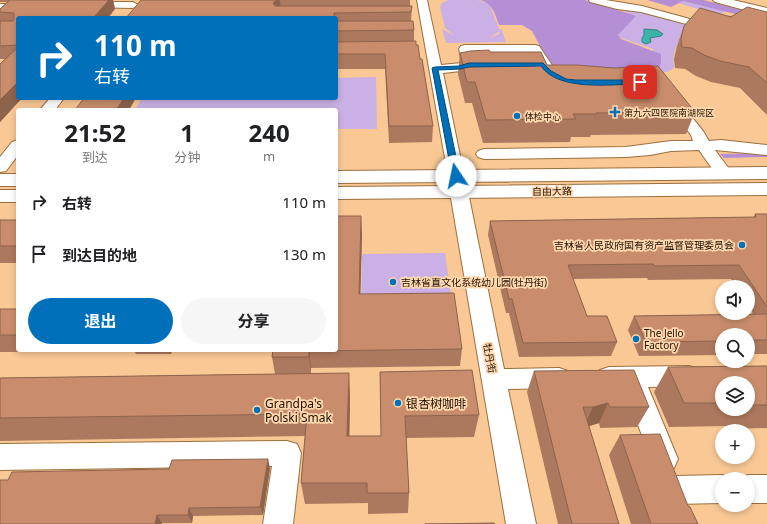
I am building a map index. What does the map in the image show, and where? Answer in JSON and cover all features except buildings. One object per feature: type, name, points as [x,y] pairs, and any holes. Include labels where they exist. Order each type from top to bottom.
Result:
[{"type":"main road","points":[[719,0],[767,12]]},
{"type":"main road","points":[[732,0],[767,9]]},
{"type":"main road","name":"自由大路","points":[[338,193],[457,184],[724,173],[767,173]]},
{"type":"main road","name":"自由大路","points":[[338,177],[457,184],[767,189]]},
{"type":"main road","points":[[0,180],[16,180]]},
{"type":"main road","points":[[0,196],[16,196]]},
{"type":"street","name":"牡丹街","points":[[422,0],[421,15],[428,30],[432,50],[521,524]]},
{"type":"street","points":[[594,0],[617,6],[642,9],[690,22],[747,19],[767,24]]},
{"type":"street","points":[[79,5],[135,2]]},
{"type":"street","points":[[126,14],[135,2]]},
{"type":"street","points":[[0,7],[14,7],[0,18]]},
{"type":"street","points":[[413,30],[428,30]]},
{"type":"street","points":[[469,65],[465,50],[535,49],[549,72],[564,80]]},
{"type":"street","points":[[416,50],[432,50]]},
{"type":"street","points":[[528,64],[543,64]]},
{"type":"street","points":[[435,68],[460,68],[469,65],[499,65]]},
{"type":"street","points":[[665,93],[698,134],[702,145],[724,173]]},
{"type":"street","points":[[49,108],[55,100]]},
{"type":"street","points":[[484,154],[626,152],[671,146],[702,145],[721,145],[767,150]]},
{"type":"street","points":[[0,167],[16,147]]},
{"type":"street","points":[[494,379],[712,376]]},
{"type":"street","points":[[632,377],[680,500],[715,491]]},
{"type":"street","points":[[0,457],[286,453],[278,524]]},
{"type":"street","points":[[755,489],[767,488]]},
{"type":"shaded area","points":[[448,0],[478,0],[489,4],[506,42],[446,43],[442,29],[455,36],[445,28],[440,7],[442,3]],"holes":[[[500,31],[499,34],[489,38]]]},
{"type":"shaded area","points":[[480,0],[585,0],[634,15],[635,17],[618,35],[621,39],[661,54],[661,63],[657,72],[571,77],[549,63],[532,31],[522,25],[499,25],[495,13],[491,7]]},
{"type":"shaded area","points":[[647,0],[703,0],[767,16],[767,22],[683,1],[671,7]]},
{"type":"shaded area","points":[[683,1],[726,11],[716,16],[678,3]]},
{"type":"shaded area","points":[[635,10],[693,26],[680,40],[675,49],[673,61],[674,68],[667,72],[657,72],[653,49],[621,38],[618,35],[634,15],[624,11]]},
{"type":"shaded area","points":[[376,77],[377,129],[338,129],[338,108],[136,108],[141,100],[338,100],[338,78]]},
{"type":"shaded area","points":[[767,153],[767,157],[724,158],[720,154]]},
{"type":"shaded area","points":[[445,253],[453,309],[361,310],[362,254]]},
{"type":"water","points":[[644,29],[657,30],[663,34],[661,36],[650,38],[651,42],[646,44],[642,42]]},
{"type":"place","name":"第九六四医院南湖院区","points":[[615,112]]},
{"type":"place","name":"体检中心","points":[[517,116]]},
{"type":"place","name":"吉林省人民政府国有资产监督管理委员会","points":[[742,245]]},
{"type":"place","name":"吉林省直文化系统幼儿园(牡丹街)","points":[[393,282]]},
{"type":"place","name":"The Jello Factory","points":[[636,339]]},
{"type":"place","name":"银杏树咖啡","points":[[398,403]]},
{"type":"place","name":"Grandpa's Polski Smak","points":[[257,410]]},
{"type":"route","points":[[456,176],[435,68],[460,68],[469,65],[543,64],[549,72],[557,78],[564,80],[576,82],[640,82]]}]
